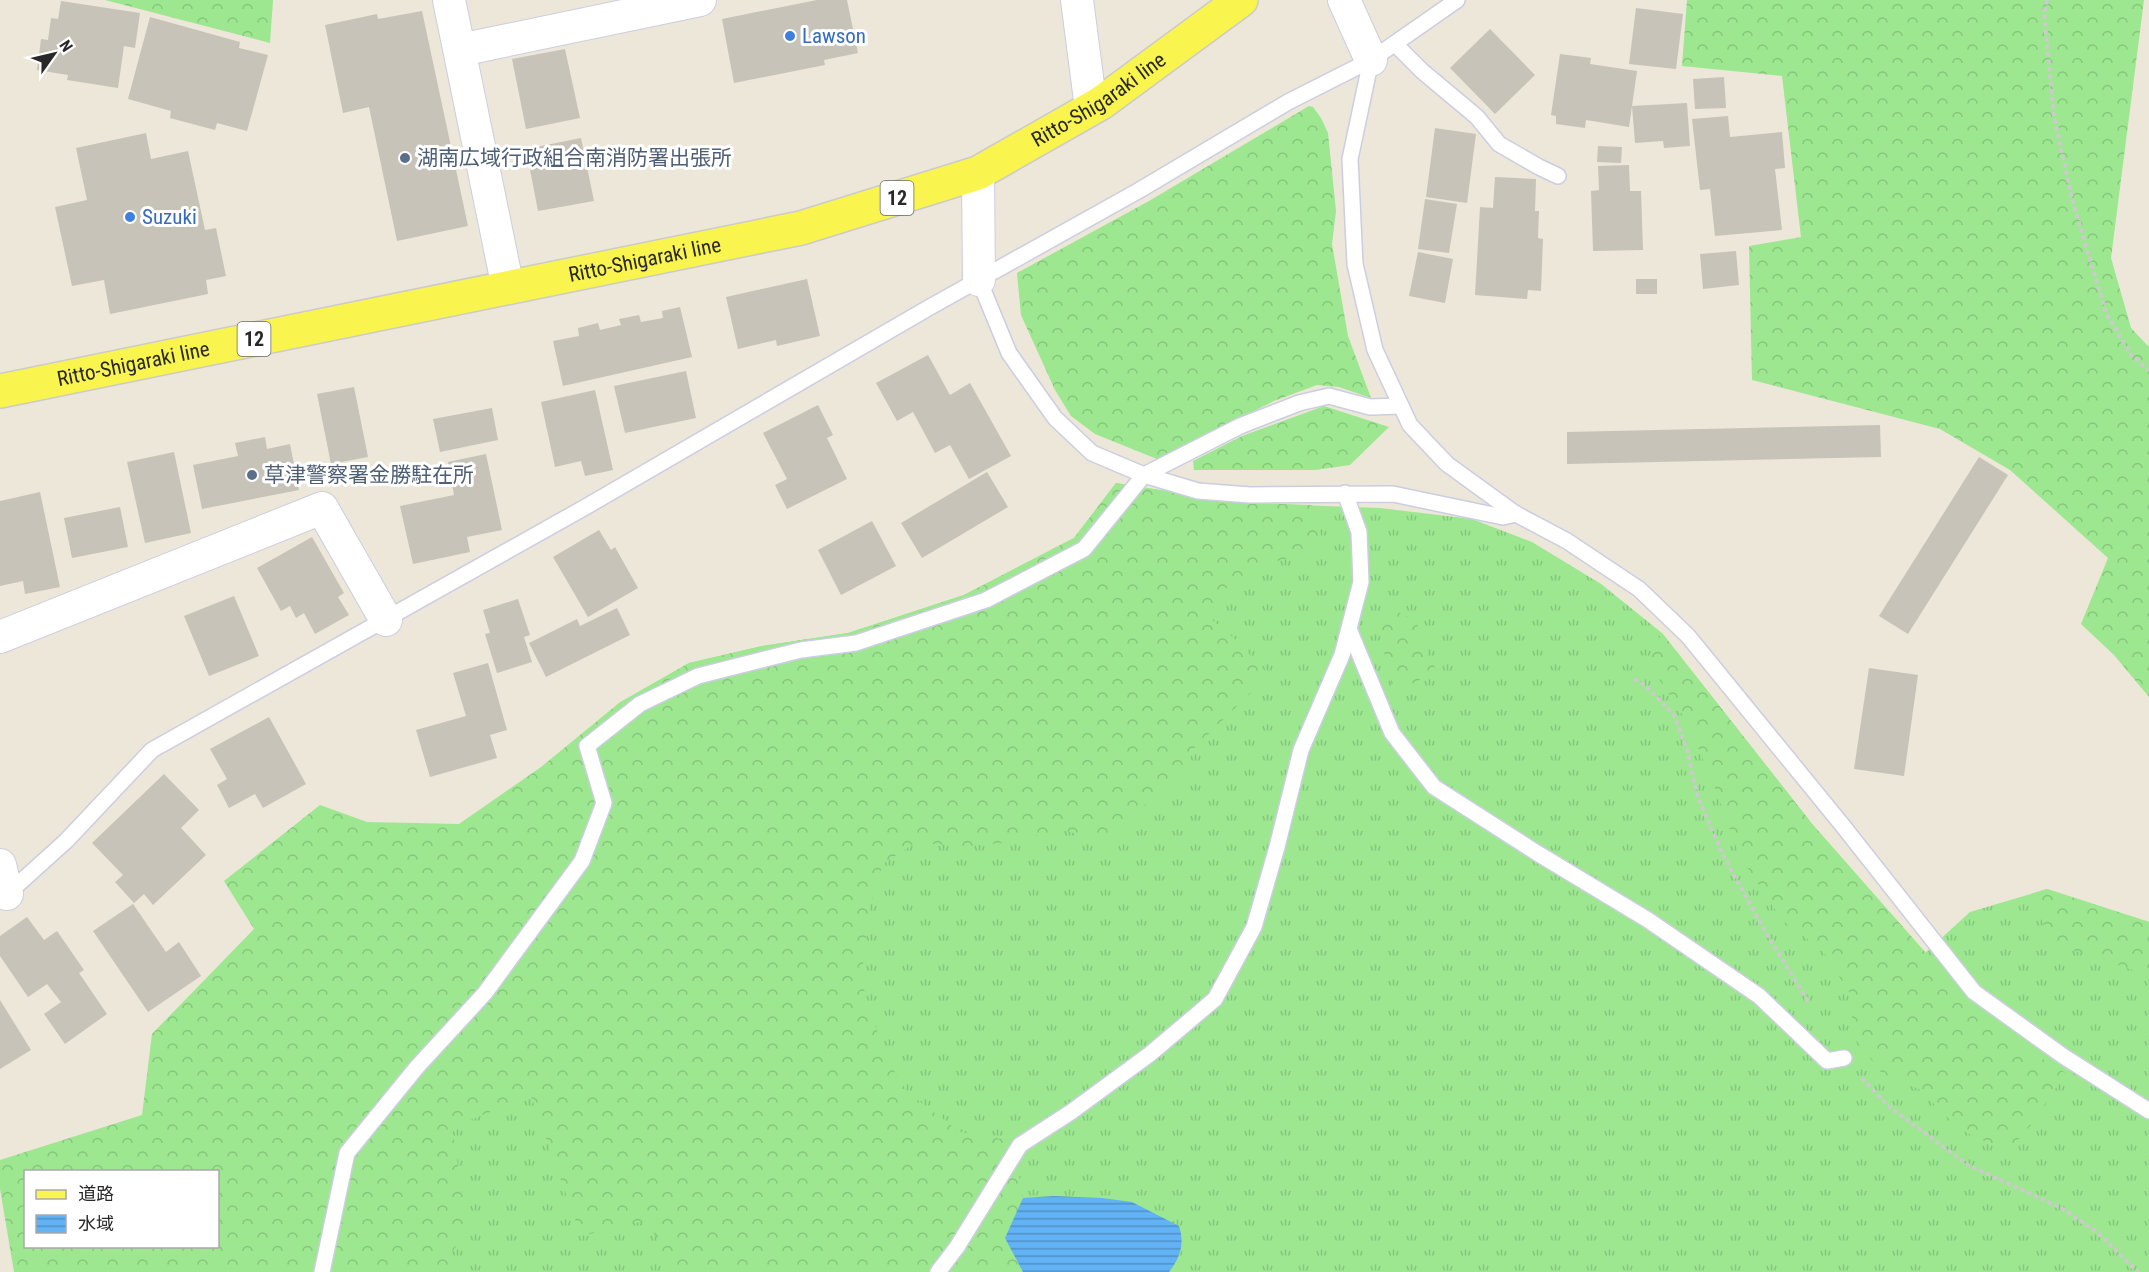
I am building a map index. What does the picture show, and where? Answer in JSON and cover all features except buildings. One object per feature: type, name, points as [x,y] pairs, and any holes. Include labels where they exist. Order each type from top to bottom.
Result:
[{"type":"main road","name":"Ritto-Shigaraki line","points":[[0,391],[801,228],[978,173],[1101,103],[1241,0]]},
{"type":"street","points":[[449,0],[508,288]]},
{"type":"street","points":[[460,50],[700,0]]},
{"type":"street","points":[[1077,0],[1091,108]]},
{"type":"street","points":[[1344,0],[1383,52]]},
{"type":"street","points":[[978,173],[979,280]]},
{"type":"street","points":[[0,637],[322,508],[386,620]]},
{"type":"lane","points":[[2,886],[66,841],[152,750],[386,620],[1037,249],[1287,102],[1383,52],[1457,0]]},
{"type":"lane","points":[[1383,52],[1422,71],[1477,117],[1499,144],[1539,168],[1558,176]]},
{"type":"lane","points":[[1383,52],[1350,159],[1355,264],[1375,350],[1410,425],[1447,464],[1516,513],[1567,541],[1639,589],[1688,636],[1843,826],[1974,992],[2063,1056],[2149,1111]]},
{"type":"lane","points":[[979,280],[1009,353],[1055,418],[1092,453],[1144,475],[1198,491],[1250,495],[1393,494],[1503,517],[1516,513]]},
{"type":"lane","points":[[322,1272],[347,1153],[417,1067],[485,993],[582,861],[604,803],[587,746],[640,704],[698,676],[801,650],[856,643],[986,600],[1084,549],[1144,475],[1240,426],[1299,403],[1329,396],[1370,407],[1401,406]]},
{"type":"lane","points":[[938,1272],[957,1247],[1020,1145],[1071,1112],[1150,1054],[1215,999],[1254,927],[1301,750],[1342,655],[1361,582],[1359,532],[1345,493]]},
{"type":"lane","points":[[1349,629],[1392,733],[1434,787],[1537,854],[1648,920],[1759,996],[1827,1061],[1844,1058]]},
{"type":"path","points":[[2047,0],[2044,13],[2054,116],[2072,199],[2106,313],[2131,355],[2149,371]]},
{"type":"path","points":[[1634,679],[1646,686],[1674,715],[1687,750],[1698,798],[1725,859],[1765,931],[1810,1004]]},
{"type":"path","points":[[1844,1058],[1887,1105],[1968,1165],[2061,1209],[2097,1232],[2138,1272]]},
{"type":"green space","points":[[105,0],[273,0],[270,43]]},
{"type":"green space","points":[[1687,0],[2144,0],[2111,258],[2131,328],[2149,347],[2149,697],[2114,655],[2081,624],[2108,558],[2010,470],[1940,429],[1752,380],[1749,246],[1801,237],[1782,76],[1682,66]]},
{"type":"green space","points":[[1309,106],[1313,107],[1321,118],[1328,133],[1336,211],[1332,244],[1348,336],[1371,398],[1339,387],[1317,385],[1274,401],[1157,459],[1095,434],[1071,416],[1055,390],[1021,315],[1017,273],[1149,201]]},
{"type":"green space","points":[[1324,406],[1389,427],[1350,465],[1315,470],[1194,470],[1193,461],[1242,436]]},
{"type":"green space","points":[[1116,483],[1242,503],[1380,508],[1472,519],[1532,542],[1601,584],[1662,633],[1813,825],[1925,953],[1970,912],[2047,889],[2149,922],[2149,1272],[307,1272],[327,1148],[619,703],[689,663],[762,646],[848,633],[964,595],[1074,538]]},
{"type":"green space","points":[[1116,483],[1242,503],[1312,505],[1321,535],[1307,554],[1256,566],[1230,584],[1205,614],[1236,640],[1269,675],[1195,747],[1182,776],[1133,814],[1114,842],[1061,830],[1003,843],[968,846],[915,843],[883,864],[870,907],[861,980],[885,1056],[906,1091],[960,1132],[1013,1141],[1023,1198],[1005,1238],[1023,1272],[672,1272],[648,1220],[581,1236],[531,1096],[452,1127],[468,1229],[452,1252],[456,1272],[14,1272],[0,1189],[0,1160],[142,1115],[152,1034],[254,929],[224,881],[320,805],[367,822],[459,824],[541,767],[619,703],[689,663],[762,646],[848,633],[964,595],[1074,538]]},
{"type":"green space","points":[[1398,612],[1417,621],[1420,641],[1437,671],[1406,687],[1392,686],[1377,623]]},
{"type":"green space","points":[[1662,633],[1813,825],[1926,953],[1943,978],[2005,1036],[2066,1073],[2031,1125],[2007,1152],[1959,1129],[1919,1089],[1884,1076],[1852,1035],[1852,997],[1823,951],[1782,920],[1739,855],[1714,785],[1687,722],[1647,661]]},
{"type":"green space","points":[[2047,889],[2149,922],[2149,980],[2130,969],[2051,943],[2031,894]]},
{"type":"water","points":[[1054,1196],[1132,1202],[1179,1226],[1181,1245],[1176,1261],[1169,1272],[1023,1272],[1005,1238],[1023,1198]]},
{"type":"place","name":"Lawson","points":[[790,36]]},
{"type":"place","name":"湖南広域行政組合南消防署出張所","points":[[405,158]]},
{"type":"place","name":"Suzuki","points":[[130,217]]},
{"type":"place","name":"草津警察署金勝駐在所","points":[[252,475]]}]
